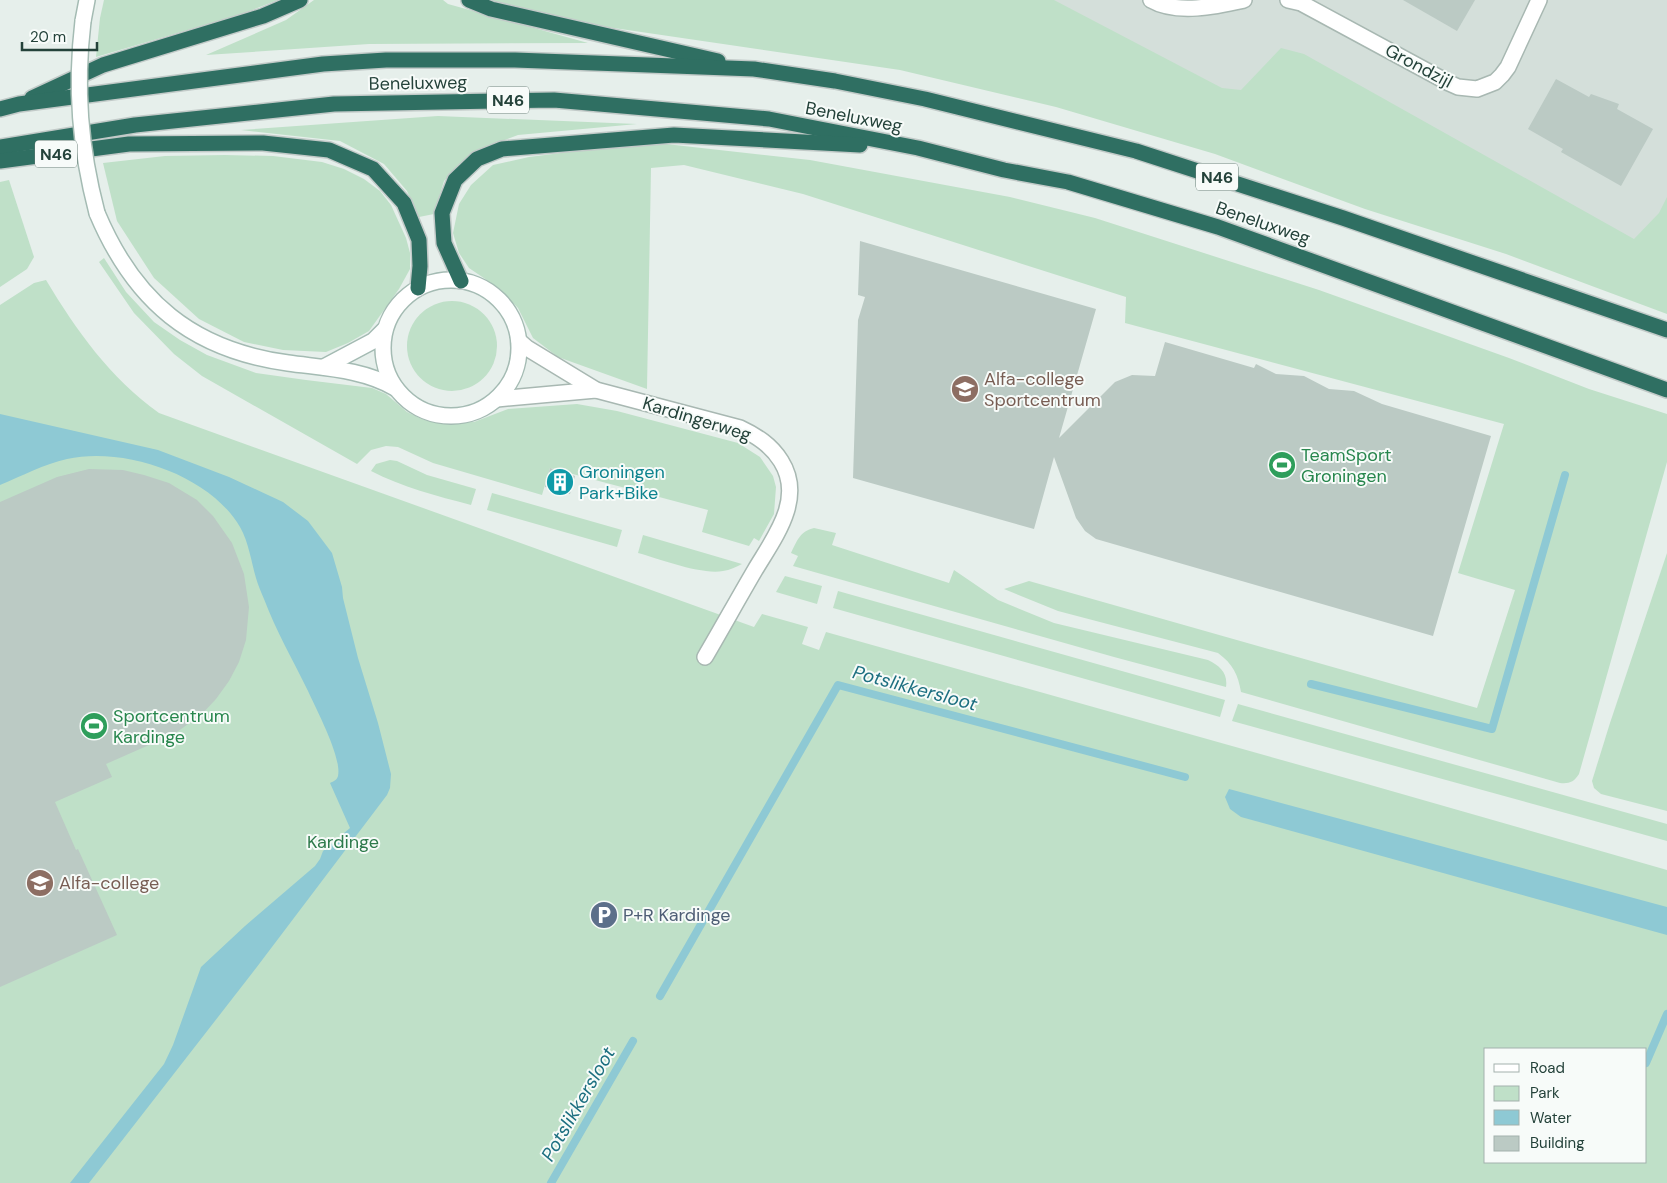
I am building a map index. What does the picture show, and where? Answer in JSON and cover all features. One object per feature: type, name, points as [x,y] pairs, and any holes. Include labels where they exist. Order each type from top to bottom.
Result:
[{"type":"highway","name":"N46","points":[[19,104],[103,65],[263,16],[300,0]]},
{"type":"highway","name":"N46","points":[[469,0],[491,9],[754,70]]},
{"type":"highway","name":"Beneluxweg","points":[[0,109],[19,104],[323,64],[386,60],[515,60],[754,70],[835,81],[925,99],[1136,151],[1343,218],[1667,330]]},
{"type":"highway","name":"Beneluxweg","points":[[0,147],[115,128],[334,104],[554,100],[769,119],[918,148],[1004,170],[1068,182],[1218,227],[1667,390]]},
{"type":"highway","name":"N46","points":[[461,281],[444,244],[442,213],[455,180],[477,159],[502,150],[674,134],[918,148]]},
{"type":"highway","name":"N46","points":[[0,161],[129,144],[263,143],[329,150],[372,168],[404,203],[419,240],[420,266],[418,288]]},
{"type":"street","points":[[87,0],[80,51],[79,117],[89,182],[97,213],[109,240],[125,266],[144,291],[162,310],[185,327],[227,349],[253,358],[324,367],[382,380],[395,388]]},
{"type":"street","points":[[1152,0],[1156,3],[1176,7],[1197,8],[1244,0]]},
{"type":"street","name":"Grondzijl","points":[[1288,0],[1301,3],[1449,83],[1458,87],[1477,89],[1495,82],[1508,67],[1539,0]]},
{"type":"street","points":[[324,367],[374,341],[384,330],[392,314],[403,299],[418,288],[439,281],[461,281],[489,291],[509,313],[516,326],[519,341],[515,373],[497,399],[483,408],[468,414],[452,417],[435,415],[420,410],[406,400],[387,375],[383,360],[384,330]]},
{"type":"street","name":"Kardingerweg","points":[[519,341],[527,348],[596,390],[740,428],[767,444],[784,465],[791,489],[790,502],[785,517],[705,657]]},
{"type":"street","name":"Kardingerweg","points":[[497,399],[596,390]]},
{"type":"shaded area","points":[[986,0],[1667,0],[1667,238],[1656,260]]},
{"type":"green space","points":[[104,0],[278,0],[242,14],[96,57]]},
{"type":"green space","points":[[314,0],[443,0],[448,4],[588,43],[369,44],[206,55],[286,20]]},
{"type":"green space","points":[[490,0],[1054,0],[1222,88],[1241,90],[1281,48],[1304,54],[1634,239],[1659,213],[1667,197],[1667,314],[1506,254],[1365,209],[1215,154],[1056,107],[900,70],[607,27],[505,7]]},
{"type":"green space","points":[[438,116],[637,124],[518,135],[484,148],[458,165],[444,181],[434,214],[419,217],[407,191],[384,164],[340,141],[241,130]]},
{"type":"green space","points":[[648,142],[810,160],[1010,197],[1095,218],[1319,290],[1509,358],[1589,389],[1667,414],[1667,462],[1579,774],[1571,782],[1560,783],[1241,692],[1234,670],[1228,661],[1218,653],[1058,611],[1004,589],[1029,581],[1477,708],[1515,590],[1458,573],[1504,424],[1125,323],[1126,297],[803,194],[684,165],[651,168],[647,389],[558,357],[533,338],[518,308],[500,289],[469,268],[459,253],[453,233],[459,204],[471,185],[493,165],[529,157]]},
{"type":"green space","points":[[165,156],[273,156],[322,162],[344,169],[364,179],[380,191],[391,205],[406,238],[410,253],[410,269],[399,289],[369,331],[348,343],[326,352],[283,350],[244,342],[199,319],[154,278],[117,221],[103,163]]},
{"type":"green space","points":[[9,180],[34,257],[27,269],[0,287],[0,182]]},
{"type":"green space","points":[[104,258],[126,292],[154,322],[180,340],[207,355],[256,373],[372,388],[386,394],[407,412],[424,420],[449,423],[474,422],[508,409],[577,404],[617,411],[738,443],[760,457],[773,476],[776,487],[774,514],[759,541],[754,538],[749,546],[702,532],[708,510],[550,468],[542,495],[433,463],[398,447],[386,446],[371,450],[357,464],[202,376],[174,354],[134,313],[99,262]]},
{"type":"green space","name":"Kardinge","points":[[46,280],[69,317],[95,352],[125,384],[159,413],[754,627],[762,614],[808,627],[802,644],[819,650],[826,632],[1667,870],[1667,1183],[0,1183],[0,305],[34,283]]},
{"type":"green space","points":[[452,301],[469,305],[484,314],[493,329],[497,346],[493,363],[484,378],[469,387],[452,391],[435,387],[420,378],[411,363],[407,346],[411,329],[420,314],[435,305]]},
{"type":"green space","points":[[390,460],[397,461],[427,475],[476,489],[471,505],[433,495],[371,471],[376,464]]},
{"type":"green space","points":[[492,493],[622,530],[617,547],[487,510]]},
{"type":"green space","points":[[814,528],[836,533],[832,545],[949,583],[954,570],[998,600],[1054,623],[1208,660],[1222,670],[1226,678],[1226,687],[793,566],[798,556],[791,553],[797,541],[805,531]]},
{"type":"green space","points":[[643,535],[742,564],[728,570],[714,572],[692,569],[638,553]]},
{"type":"green space","points":[[1667,553],[1667,811],[1601,794],[1594,788],[1592,781]]},
{"type":"green space","points":[[785,576],[822,586],[817,604],[776,592]]},
{"type":"green space","points":[[838,591],[1225,700],[1220,717],[833,608]]},
{"type":"green space","points":[[1238,704],[1667,824],[1667,841],[1232,721]]},
{"type":"water","points":[[0,414],[158,450],[229,477],[283,502],[308,521],[332,553],[342,587],[358,658],[391,774],[390,788],[387,795],[253,972],[89,1183],[70,1183],[164,1064],[173,1045],[201,967],[245,926],[315,866],[323,851],[350,828],[330,783],[338,776],[338,768],[328,733],[269,611],[257,581],[243,533],[226,509],[208,493],[187,479],[139,461],[114,457],[90,456],[58,461],[0,485]]},
{"type":"water","points":[[1229,789],[1667,907],[1667,935],[1241,817],[1230,809],[1225,797]]},
{"type":"building","points":[[1403,0],[1475,0],[1457,31]]},
{"type":"building","points":[[1556,79],[1589,97],[1591,94],[1619,104],[1617,109],[1653,129],[1621,186],[1561,152],[1563,149],[1528,129]]},
{"type":"building","name":"TeamSport Groningen","points":[[860,241],[1096,309],[1059,438],[1115,382],[1132,375],[1155,376],[1165,342],[1254,368],[1256,364],[1276,374],[1304,376],[1329,389],[1354,391],[1382,404],[1491,436],[1433,636],[1096,539],[1085,531],[1076,518],[1054,457],[1034,529],[853,478],[858,320],[865,297],[858,295]]},
{"type":"building","name":"Groningen Park+Bike","points":[[550,468],[575,476],[570,494],[545,487]]},
{"type":"building","name":"Sportcentrum Kardinge","points":[[89,469],[123,470],[169,483],[197,500],[213,516],[232,543],[244,574],[249,607],[246,640],[239,662],[229,681],[201,715],[174,734],[106,764],[112,777],[55,802],[117,935],[0,987],[0,502],[57,477]]},
{"type":"waterway","points":[[1311,684],[1492,729],[1565,475]]},
{"type":"waterway","name":"Potslikkersloot","points":[[660,996],[838,685],[1185,777]]},
{"type":"waterway","points":[[1647,1061],[1667,1014]]},
{"type":"waterway","name":"Potslikkersloot","points":[[551,1183],[633,1041]]},
{"type":"place","name":"Alfa-college Sportcentrum","points":[[965,389]]},
{"type":"place","name":"TeamSport Groningen","points":[[1282,465]]},
{"type":"place","name":"Groningen Park+Bike","points":[[560,482]]},
{"type":"place","name":"Sportcentrum Kardinge","points":[[94,726]]},
{"type":"place","name":"Alfa-college","points":[[40,883]]},
{"type":"place","name":"P+R Kardinge","points":[[604,915]]}]
